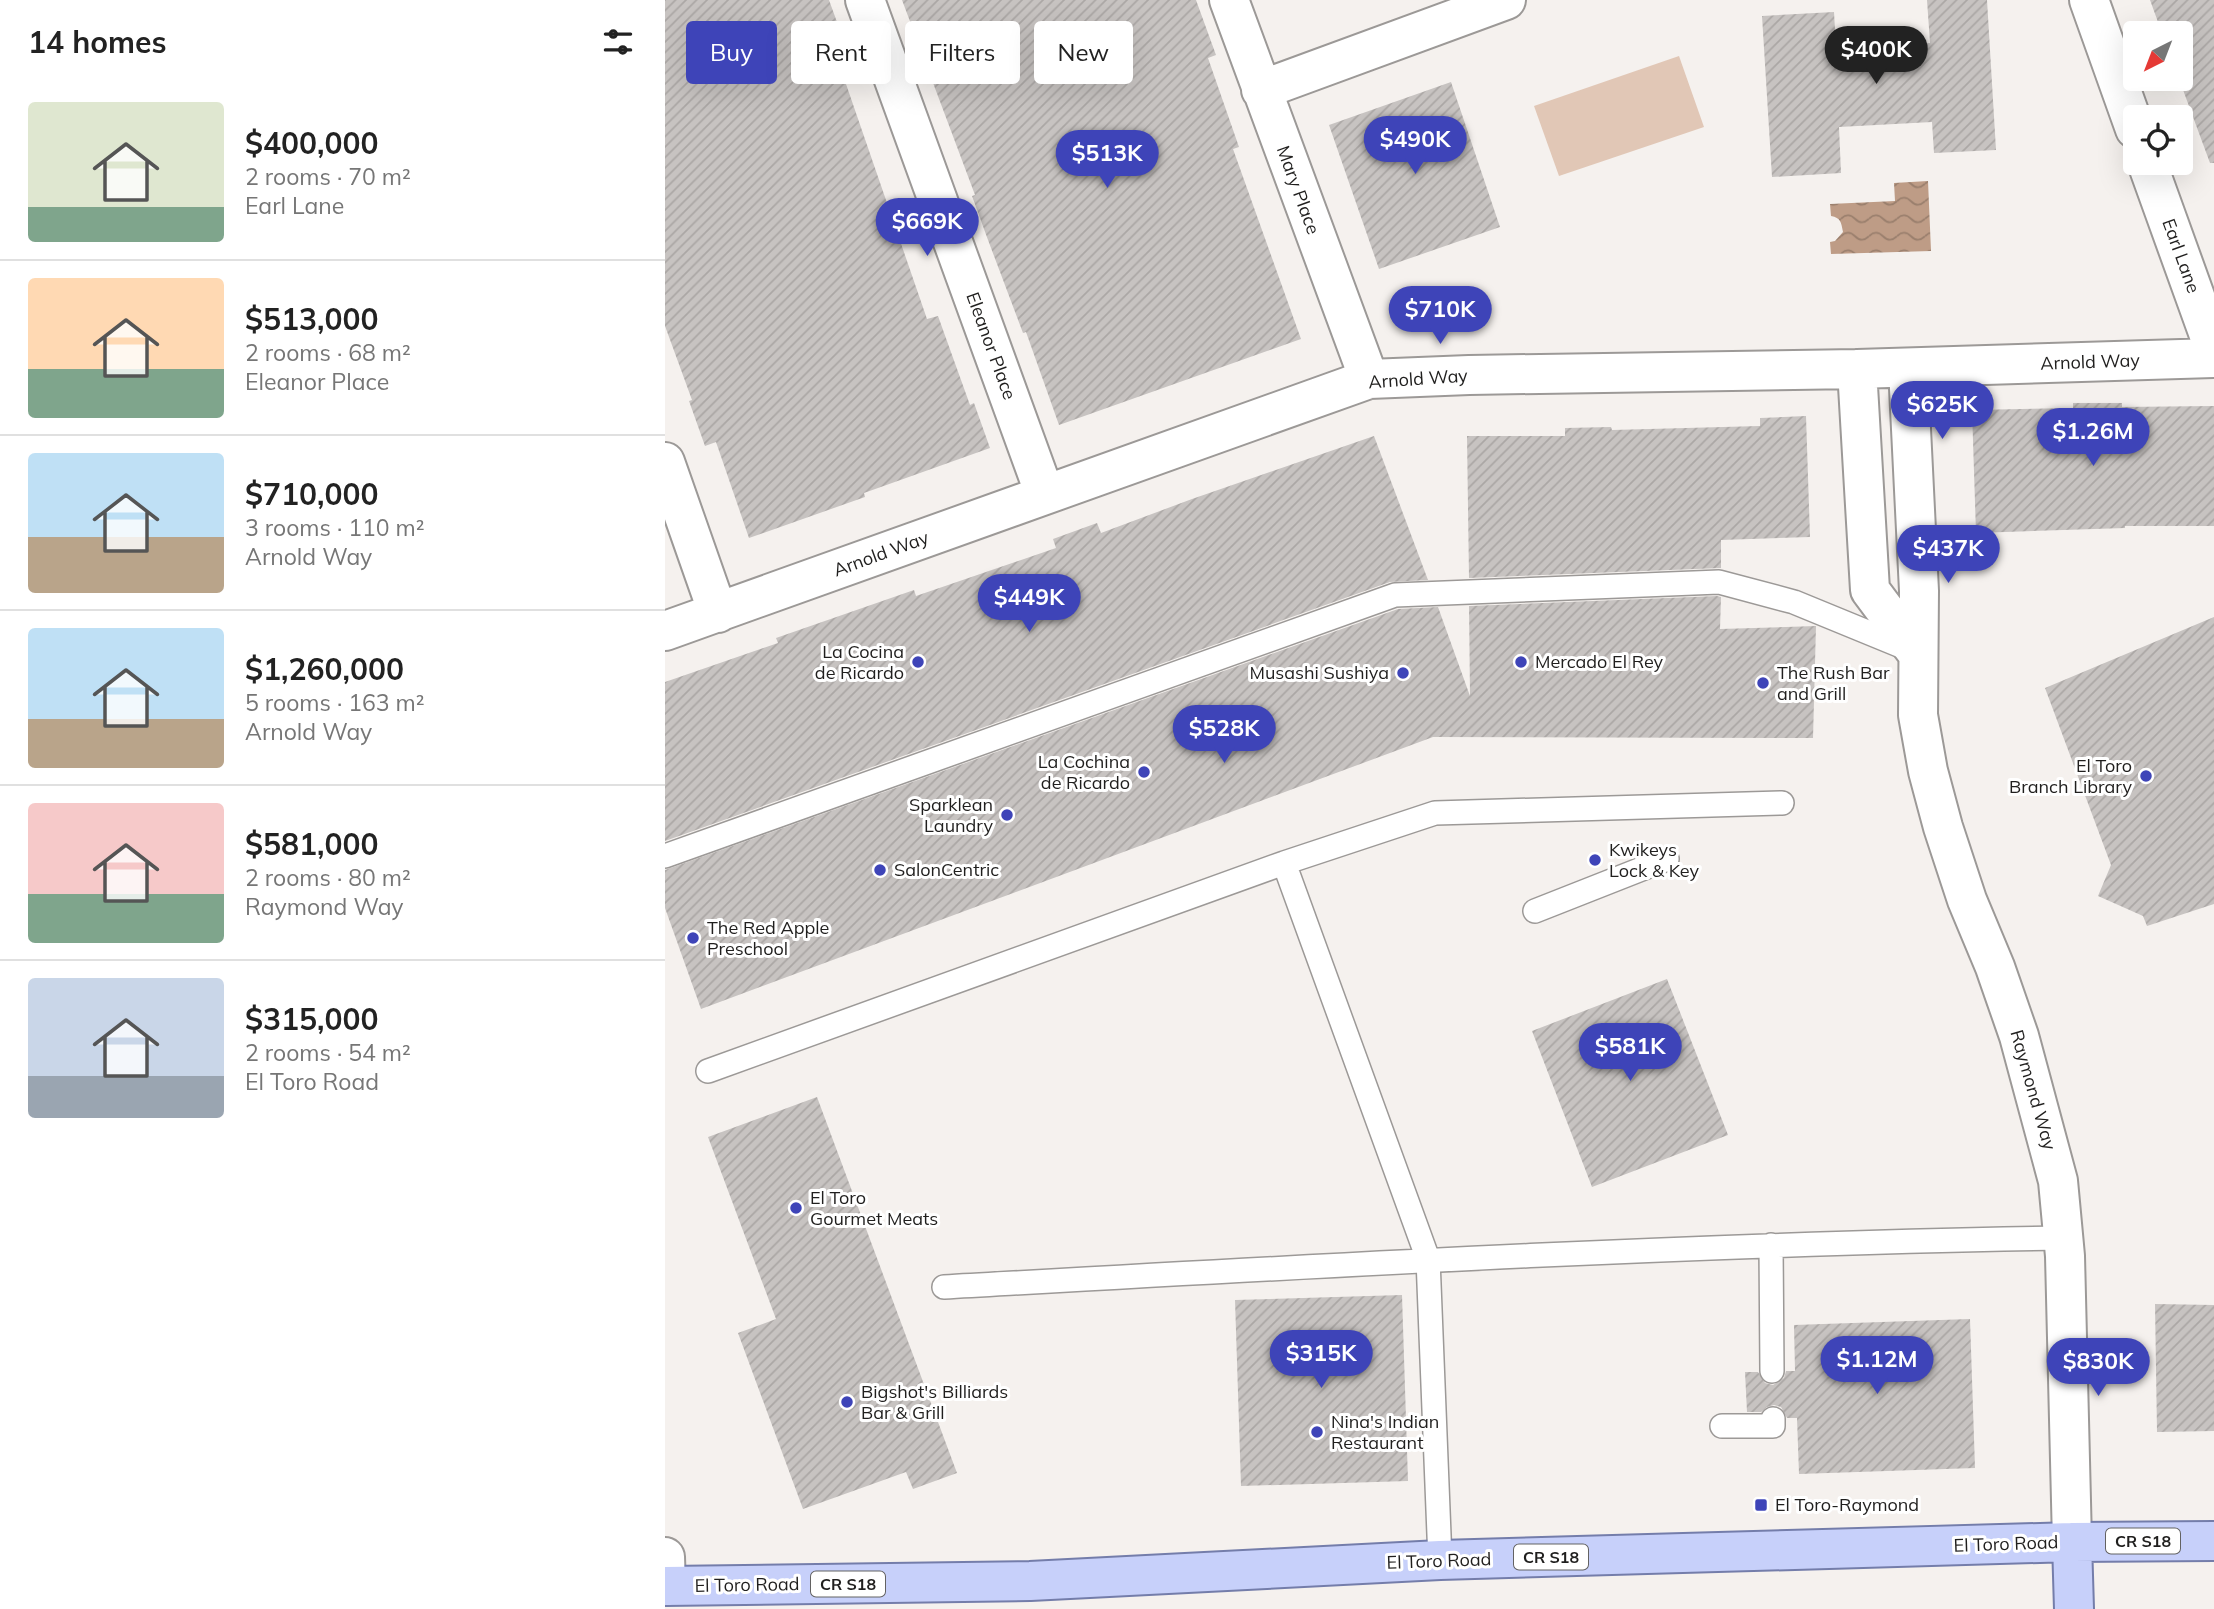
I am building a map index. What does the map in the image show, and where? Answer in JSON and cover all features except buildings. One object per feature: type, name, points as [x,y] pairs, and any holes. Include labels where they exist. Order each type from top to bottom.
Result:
[{"type":"main road","name":"El Toro Road","points":[[665,1586],[1030,1581],[1440,1560],[2072,1542],[2214,1541]]},
{"type":"main road","points":[[2072,1542],[2074,1609]]},
{"type":"main road","points":[[665,1586],[667,1609]]},
{"type":"street","name":"Eleanor Place","points":[[866,0],[1045,495]]},
{"type":"street","name":"Mary Place","points":[[1229,0],[1369,379]]},
{"type":"street","points":[[1261,90],[1506,0]]},
{"type":"street","points":[[2089,0],[2126,105]]},
{"type":"street","name":"Earl Lane","points":[[2151,175],[2214,349]]},
{"type":"street","name":"Arnold Way","points":[[665,631],[1369,379],[1908,368],[2214,358]]},
{"type":"street","name":"Raymond Way","points":[[1908,368],[1919,591],[1919,715],[1928,771],[1966,900],[1995,967],[2019,1036],[2058,1181],[2064,1238],[2072,1542]]},
{"type":"street","points":[[1857,369],[1870,590],[1917,653]]},
{"type":"street","points":[[665,462],[718,612]]},
{"type":"street","points":[[665,1557],[665,1586]]},
{"type":"lane","points":[[665,856],[1395,595],[1719,582],[1794,602],[1917,653]]},
{"type":"lane","points":[[708,1071],[1284,863],[1435,813],[1782,803]]},
{"type":"lane","points":[[1535,911],[1667,859]]},
{"type":"lane","points":[[1284,863],[1428,1259],[1440,1560]]},
{"type":"lane","points":[[944,1287],[1428,1259],[1771,1245],[2064,1238]]},
{"type":"lane","points":[[1771,1245],[1772,1371]]},
{"type":"lane","points":[[1722,1426],[1773,1426],[1773,1419]]},
{"type":"shaded area","points":[[1679,56],[1704,127],[1559,176],[1534,106]]},
{"type":"water","points":[[1928,181],[1931,251],[1831,254],[1830,242],[1835,241],[1843,232],[1840,221],[1831,216],[1830,204],[1895,201],[1894,183]]},
{"type":"place","name":"La Cocina de Ricardo","points":[[918,662]]},
{"type":"place","name":"Mercado El Rey","points":[[1521,662]]},
{"type":"place","name":"Musashi Sushiya","points":[[1403,673]]},
{"type":"place","name":"The Rush Bar and Grill","points":[[1763,683]]},
{"type":"place","name":"La Cochina de Ricardo","points":[[1144,772]]},
{"type":"place","name":"El Toro Branch Library","points":[[2146,776]]},
{"type":"place","name":"Sparklean Laundry","points":[[1007,815]]},
{"type":"place","name":"Kwikeys Lock & Key","points":[[1595,860]]},
{"type":"place","name":"SalonCentric","points":[[880,870]]},
{"type":"place","name":"The Red Apple Preschool","points":[[693,938]]},
{"type":"place","name":"El Toro Gourmet Meats","points":[[796,1208]]},
{"type":"place","name":"Bigshot's Billiards Bar & Grill","points":[[847,1402]]},
{"type":"place","name":"Nina's Indian Restaurant","points":[[1317,1432]]},
{"type":"place","name":"El Toro-Raymond","points":[[1761,1505]]}]
